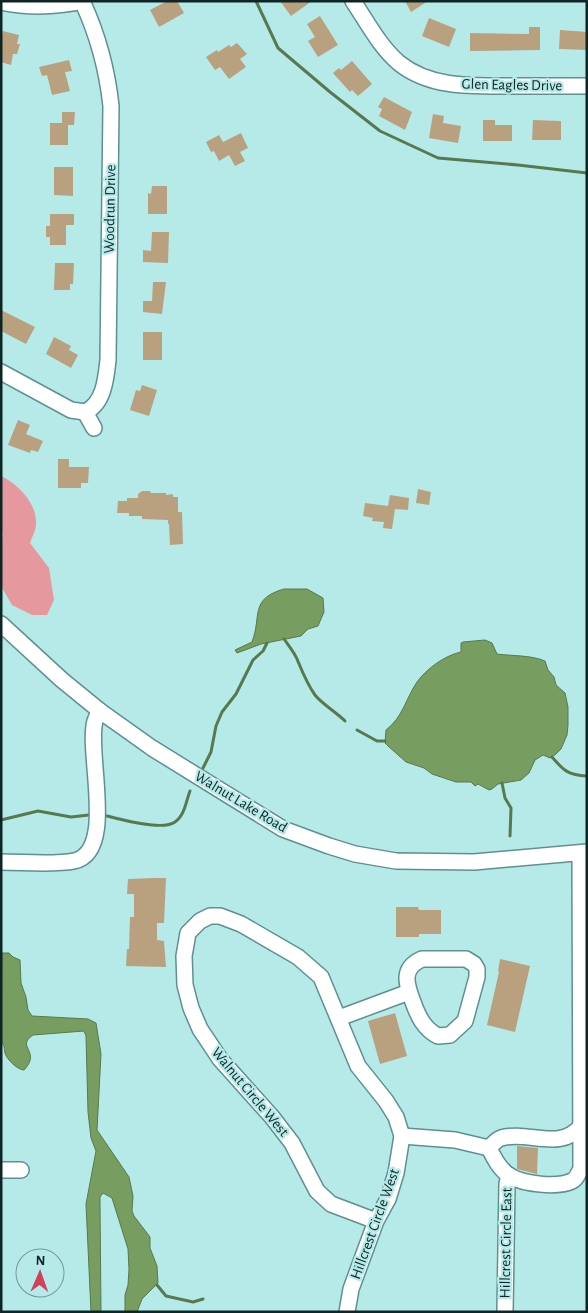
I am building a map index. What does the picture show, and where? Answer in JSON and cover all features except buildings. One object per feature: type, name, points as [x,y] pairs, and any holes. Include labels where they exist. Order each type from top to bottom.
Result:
[{"type":"street","points":[[1,2],[20,6],[63,6],[82,1]]},
{"type":"street","name":"Woodrun Drive","points":[[82,1],[93,24],[102,55],[109,85],[111,106],[108,360],[105,382],[96,404],[85,412]]},
{"type":"street","name":"Glen Eagles Drive","points":[[353,1],[387,51],[400,64],[431,79],[465,86],[587,86]]},
{"type":"street","points":[[1,372],[71,410],[85,412],[94,428]]},
{"type":"street","name":"Walnut Lake Road","points":[[1,624],[62,680],[100,711],[152,748],[283,829],[355,854],[396,861],[429,863],[474,862],[583,852]]},
{"type":"street","points":[[1,862],[75,861],[86,855],[91,848],[96,836],[98,821],[94,722],[100,711]]},
{"type":"street","points":[[409,992],[339,1018],[358,1066],[386,1101],[396,1117],[402,1136],[455,1140],[488,1148],[496,1162],[509,1175],[524,1182],[544,1184],[571,1182],[576,1178],[581,1169],[583,852]]},
{"type":"street","name":"Walnut Circle West","points":[[339,1018],[320,977],[298,957],[241,924],[220,916],[210,916],[200,921],[188,933],[185,944],[185,985],[191,1008],[200,1029],[220,1059],[272,1117],[292,1143],[317,1191],[331,1204],[376,1221]]},
{"type":"street","points":[[422,959],[466,959],[474,964],[477,969],[477,977],[465,1021],[450,1034],[438,1036],[426,1026],[418,1016],[409,992],[406,978],[408,971],[416,962],[422,959]]},
{"type":"street","points":[[488,1148],[500,1138],[564,1139],[574,1135],[581,1126]]},
{"type":"street","name":"Hillcrest Circle West","points":[[347,1312],[351,1289],[376,1221],[388,1199],[396,1173],[402,1136]]},
{"type":"street","points":[[1,1170],[21,1170]]},
{"type":"street","name":"Hillcrest Circle East","points":[[505,1312],[507,1184],[509,1175]]},
{"type":"shaded area","points":[[1,476],[20,489],[33,509],[36,526],[30,543],[49,568],[54,600],[47,615],[32,615],[12,605],[1,586],[1,542],[3,534],[1,533]]},
{"type":"shaded area","points":[[284,589],[307,589],[323,598],[324,612],[318,626],[308,629],[301,636],[261,644],[237,653],[235,650],[252,642],[261,603],[273,593]]},
{"type":"shaded area","points":[[485,640],[492,643],[497,654],[528,657],[545,661],[548,670],[554,677],[556,685],[565,693],[568,707],[567,735],[561,749],[550,758],[543,755],[535,760],[529,773],[521,780],[498,784],[489,790],[478,784],[475,786],[471,782],[456,782],[432,774],[424,768],[406,762],[385,743],[386,730],[392,725],[413,688],[426,672],[443,659],[461,652],[461,643]]},
{"type":"shaded area","points":[[2,953],[9,953],[20,960],[21,983],[28,1010],[32,1016],[88,1019],[96,1023],[101,1054],[97,1130],[129,1177],[133,1196],[132,1211],[150,1237],[150,1248],[157,1266],[158,1283],[142,1299],[137,1312],[125,1312],[125,1295],[129,1269],[128,1249],[112,1198],[103,1193],[100,1197],[101,1312],[91,1312],[86,1204],[96,1151],[91,1138],[88,1112],[86,1036],[84,1031],[33,1035],[28,1039],[27,1043],[30,1054],[29,1064],[24,1070],[13,1064],[6,1056],[1,1041]]},
{"type":"waterway","points":[[256,1],[278,48],[380,131],[438,158],[587,173]]},
{"type":"waterway","points":[[284,639],[315,695],[345,721]]},
{"type":"waterway","points":[[203,768],[211,752],[216,726],[222,712],[236,694],[253,660],[263,651],[267,643]]},
{"type":"waterway","points":[[357,730],[377,741],[385,741]]},
{"type":"waterway","points":[[552,757],[567,771],[575,775],[587,776]]},
{"type":"waterway","points":[[502,783],[505,798],[511,808],[510,836]]},
{"type":"waterway","points":[[107,816],[142,824],[169,824],[175,822],[181,816],[190,791]]},
{"type":"waterway","points":[[1,820],[38,811],[71,817],[89,815]]},
{"type":"waterway","points":[[157,1285],[166,1296],[193,1302],[203,1299]]}]
